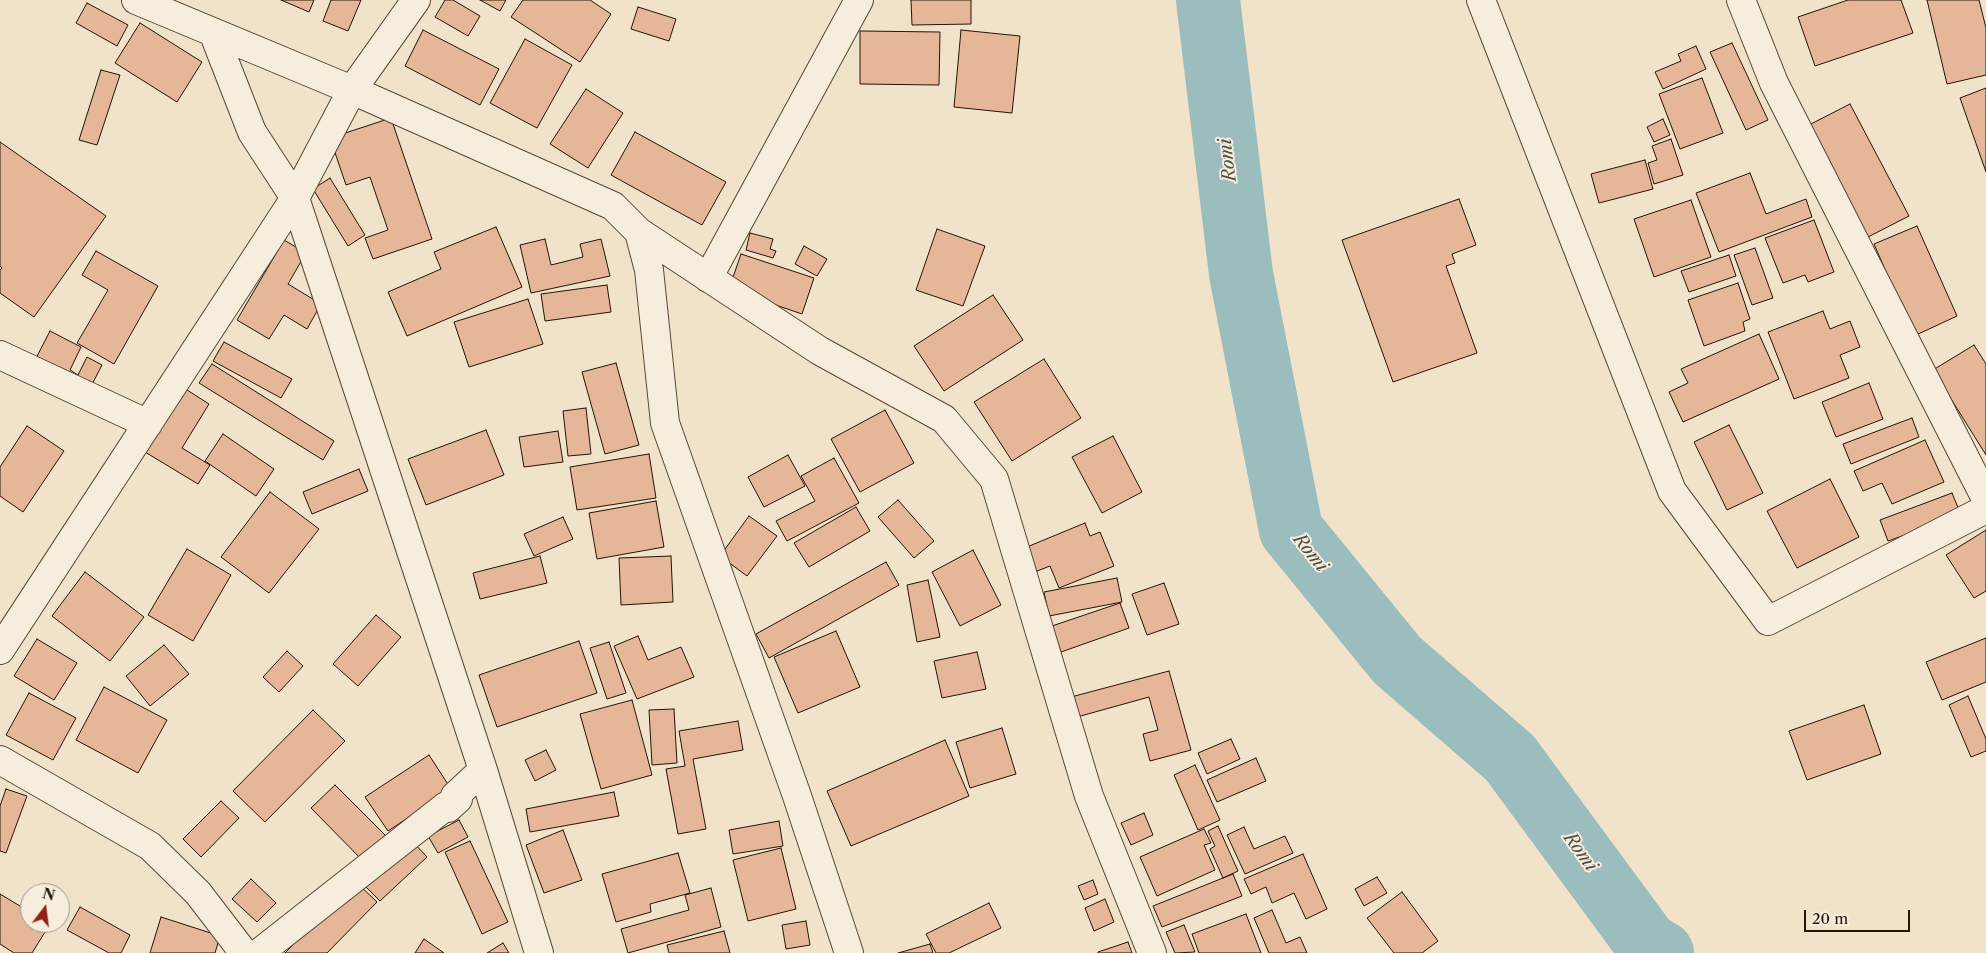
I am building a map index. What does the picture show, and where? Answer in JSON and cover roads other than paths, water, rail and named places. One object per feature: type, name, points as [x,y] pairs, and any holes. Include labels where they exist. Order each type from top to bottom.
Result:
[{"type":"street","points":[[136,0],[352,90],[613,206],[639,232],[820,351],[944,419],[994,479],[1089,796],[1152,953]]},
{"type":"street","points":[[0,650],[295,198],[352,90],[416,0]]},
{"type":"street","points":[[708,278],[859,0]]},
{"type":"street","points":[[1480,0],[1672,491],[1768,622],[1986,508]]},
{"type":"street","points":[[1741,0],[1774,83],[1986,498]]},
{"type":"street","points":[[213,32],[252,132],[295,198],[483,770],[539,953]]},
{"type":"street","points":[[639,232],[649,270],[665,423],[797,796],[849,953]]},
{"type":"street","points":[[0,355],[148,424]]},
{"type":"street","points":[[0,760],[150,846],[198,893],[244,953]]},
{"type":"street","points":[[259,953],[446,806],[448,808],[458,799],[455,796],[483,770]]},
{"type":"waterway","name":"Romi","points":[[1208,0],[1241,274],[1291,530],[1397,660],[1510,758],[1647,944],[1662,953]]}]
